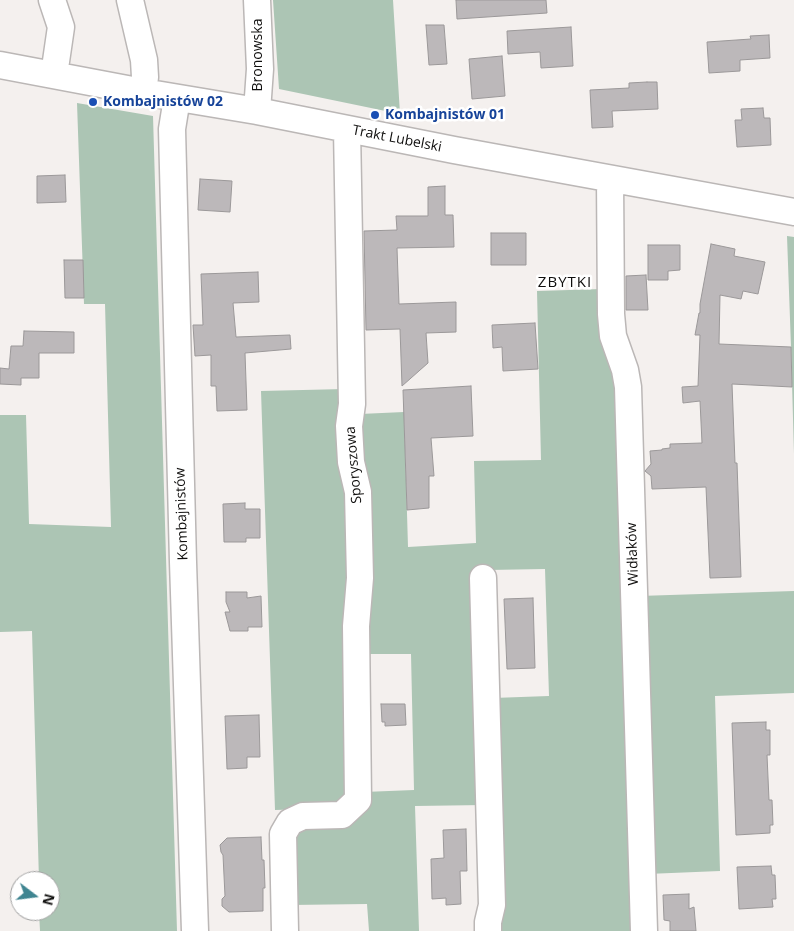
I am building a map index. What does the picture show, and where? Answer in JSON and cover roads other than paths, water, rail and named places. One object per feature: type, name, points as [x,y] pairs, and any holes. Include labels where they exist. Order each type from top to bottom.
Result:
[{"type":"street","points":[[52,0],[61,27],[54,75]]},
{"type":"street","points":[[130,0],[144,60],[145,78],[143,92]]},
{"type":"street","name":"Bronowska","points":[[257,0],[260,70],[257,111]]},
{"type":"street","name":"Trakt Lubelski","points":[[0,65],[257,111],[610,179],[794,212]]},
{"type":"street","name":"Kombajnistów","points":[[177,98],[172,129],[195,931]]},
{"type":"street","name":"Sporyszowa","points":[[285,931],[284,834],[290,822],[303,816],[342,815],[358,800],[356,626],[360,578],[358,492],[351,462],[349,426],[352,404],[346,129]]},
{"type":"street","name":"Widłaków","points":[[610,179],[611,314],[613,336],[625,370],[628,387],[644,931]]},
{"type":"street","points":[[483,578],[492,905],[488,931]]},
{"type":"place","name":"Kombajnistów 02","points":[[93,102]]},
{"type":"place","name":"Kombajnistów 01","points":[[375,115]]},
{"type":"district","name":"ZBYTKI","points":[[565,283]]}]
